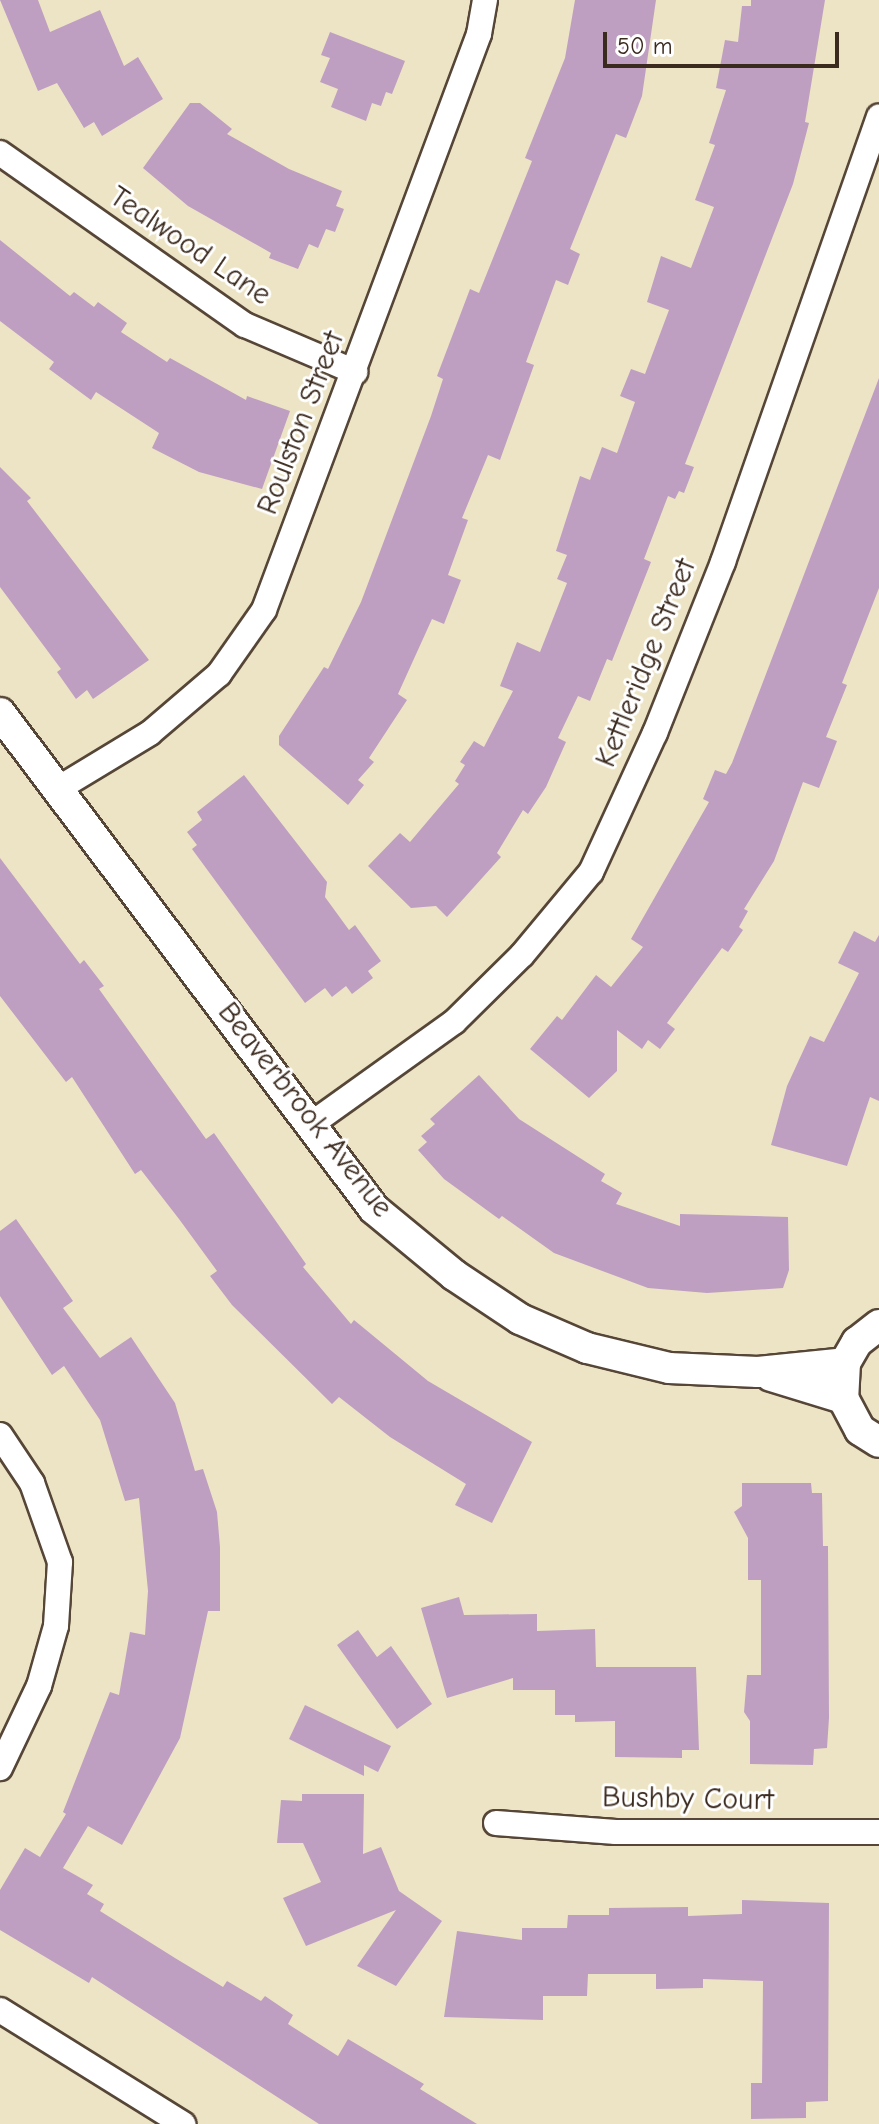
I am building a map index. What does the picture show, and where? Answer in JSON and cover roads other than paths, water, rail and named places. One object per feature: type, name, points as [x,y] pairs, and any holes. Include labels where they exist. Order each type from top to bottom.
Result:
[{"type":"street","name":"Roulston Street","points":[[61,787],[150,733],[219,674],[264,610],[479,34],[485,0]]},
{"type":"street","name":"Kettleridge Street","points":[[310,1125],[454,1022],[522,955],[591,872],[655,733],[723,562],[879,116]]},
{"type":"street","name":"Tealwood Lane","points":[[0,153],[245,325],[355,372]]},
{"type":"street","name":"Beaverbrook Avenue","points":[[0,713],[61,787],[374,1209],[454,1275],[520,1319],[587,1348],[669,1368],[758,1372],[845,1363]]},
{"type":"street","points":[[878,1445],[849,1415],[843,1398],[845,1363],[857,1342],[879,1325]]},
{"type":"street","name":"Beaverbrook Avenue","points":[[758,1372],[843,1398]]},
{"type":"street","points":[[0,1435],[32,1483],[60,1562],[56,1626],[39,1686],[0,1768]]},
{"type":"street","name":"Bushby Court","points":[[496,1823],[616,1832],[879,1832]]},
{"type":"street","points":[[0,2010],[183,2124]]}]
